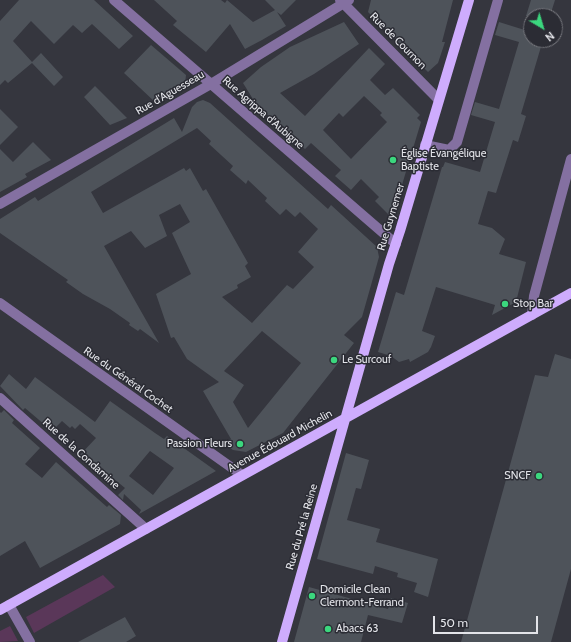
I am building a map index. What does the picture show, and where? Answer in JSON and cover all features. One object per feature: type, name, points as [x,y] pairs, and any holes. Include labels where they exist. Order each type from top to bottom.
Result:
[{"type":"main road","name":"Rue Guynemer","points":[[345,419],[468,0]]},
{"type":"main road","name":"Avenue Édouard Michelin","points":[[0,610],[571,293]]},
{"type":"main road","name":"Rue du Pré la Reine","points":[[282,642],[345,419]]},
{"type":"street","name":"Rue Agrippa d'Aubigne","points":[[114,0],[396,244]]},
{"type":"street","points":[[425,145],[449,150],[457,142],[498,0]]},
{"type":"street","name":"Rue d'Aguesseau","points":[[0,204],[211,84],[344,1]]},
{"type":"street","name":"Rue de Cournon","points":[[344,1],[438,99]]},
{"type":"street","points":[[532,314],[534,296],[571,159]]},
{"type":"street","name":"Rue du Général Cochet","points":[[0,303],[242,475]]},
{"type":"street","name":"Rue de la Condamine","points":[[0,398],[146,529]]},
{"type":"street","points":[[9,605],[30,642]]},
{"type":"shaded area","points":[[103,575],[115,587],[34,633],[26,617]]},
{"type":"shaded area","points":[[10,626],[18,641],[0,642],[0,631]]},
{"type":"building","points":[[19,0],[94,0],[133,36],[119,49],[92,24],[82,33],[73,25],[54,44],[31,21],[13,41],[32,62],[41,53],[63,77],[54,86],[32,63],[8,83],[5,80],[0,85],[0,21]]},
{"type":"building","points":[[154,0],[221,0],[225,3],[227,0],[253,22],[275,10],[265,0],[296,0],[281,15],[277,12],[286,26],[262,40],[245,49],[230,24],[206,52],[173,25],[177,21]]},
{"type":"building","points":[[371,0],[453,0],[442,42],[445,42],[438,63],[428,72],[368,12]]},
{"type":"building","points":[[531,0],[555,0],[552,8],[528,8]]},
{"type":"building","points":[[344,22],[359,44],[314,74],[280,93],[305,116],[369,48],[385,64],[370,80],[385,95],[393,88],[420,115],[417,118],[421,122],[392,218],[375,201],[379,197],[361,179],[351,190],[335,176],[341,170],[311,143],[305,149],[256,104],[243,83],[261,67],[290,47]],"holes":[[[364,96],[382,113],[380,115],[387,122],[351,159],[323,130],[339,113],[343,117]]]},
{"type":"building","points":[[499,22],[523,30],[523,48],[541,48],[521,114],[526,116],[518,142],[513,140],[496,193],[488,191],[478,224],[492,228],[505,239],[499,254],[526,262],[516,302],[492,315],[495,305],[436,287],[422,331],[435,336],[431,347],[428,352],[410,362],[409,359],[399,362],[391,356],[378,352],[396,292],[404,295],[442,167],[445,162],[480,172],[495,122],[471,115],[475,102],[499,109],[519,42],[495,35]]},
{"type":"building","points":[[151,45],[186,75],[185,84],[155,102],[124,73]]},
{"type":"building","points":[[95,86],[127,118],[110,125],[84,97]]},
{"type":"building","points":[[203,100],[210,103],[328,209],[331,205],[377,247],[379,257],[362,317],[344,335],[354,343],[283,433],[246,452],[233,450],[223,443],[231,439],[203,391],[219,382],[187,359],[174,337],[171,338],[156,294],[191,274],[172,233],[190,222],[180,204],[159,215],[167,236],[145,248],[131,231],[104,246],[159,343],[140,329],[138,331],[129,325],[130,323],[110,309],[83,294],[66,282],[68,280],[0,233],[0,219],[35,197],[38,201],[174,118],[182,132],[192,107],[197,102]],"holes":[[[197,128],[211,141],[209,144],[233,166],[230,170],[246,184],[248,180],[267,198],[265,201],[280,215],[286,209],[295,217],[300,212],[318,229],[298,252],[314,267],[293,289],[287,285],[252,323],[222,297],[238,288],[237,285],[251,277],[245,266],[248,263],[206,189],[203,191],[190,168],[186,171],[184,168],[103,213],[91,192]],[[262,331],[301,363],[248,428],[233,402],[244,385],[224,371]]]},
{"type":"building","points":[[0,109],[18,127],[0,145]]},
{"type":"building","points":[[33,142],[51,160],[25,174],[27,177],[0,192],[0,149],[13,162]]},
{"type":"building","name":"SNCF","points":[[555,354],[571,359],[571,569],[551,642],[461,642],[535,375],[548,377]]},
{"type":"building","points":[[9,374],[26,389],[35,377],[95,422],[110,401],[164,439],[167,436],[216,471],[139,514],[141,510],[124,494],[123,500],[118,495],[125,488],[98,466],[96,468],[80,455],[96,438],[80,424],[75,429],[72,426],[70,428],[62,421],[52,431],[25,408],[23,410],[0,386]],"holes":[[[150,451],[174,468],[153,495],[129,476]]]},
{"type":"building","points":[[4,410],[14,420],[12,423],[40,448],[25,464],[42,478],[56,462],[107,507],[109,505],[121,515],[120,524],[40,568],[25,541],[0,556],[0,412],[1,413]]},
{"type":"building","points":[[346,453],[369,460],[361,489],[356,488],[347,520],[380,529],[376,542],[438,559],[428,597],[414,592],[417,583],[397,577],[398,573],[375,566],[373,574],[317,559]]},
{"type":"building","points":[[309,587],[388,609],[391,598],[408,603],[402,623],[368,615],[361,642],[294,642]]},
{"type":"building","points":[[125,617],[136,636],[126,642],[78,642]]},
{"type":"place","name":"Église Évangélique Baptiste","points":[[393,160]]},
{"type":"place","name":"Stop Bar","points":[[505,304]]},
{"type":"place","name":"Le Surcouf","points":[[334,360]]},
{"type":"place","name":"Passion Fleurs","points":[[240,444]]},
{"type":"place","name":"SNCF","points":[[539,476]]},
{"type":"place","name":"Domicile Clean Clermont-Ferrand","points":[[312,596]]},
{"type":"place","name":"Abacs 63","points":[[328,629]]}]
